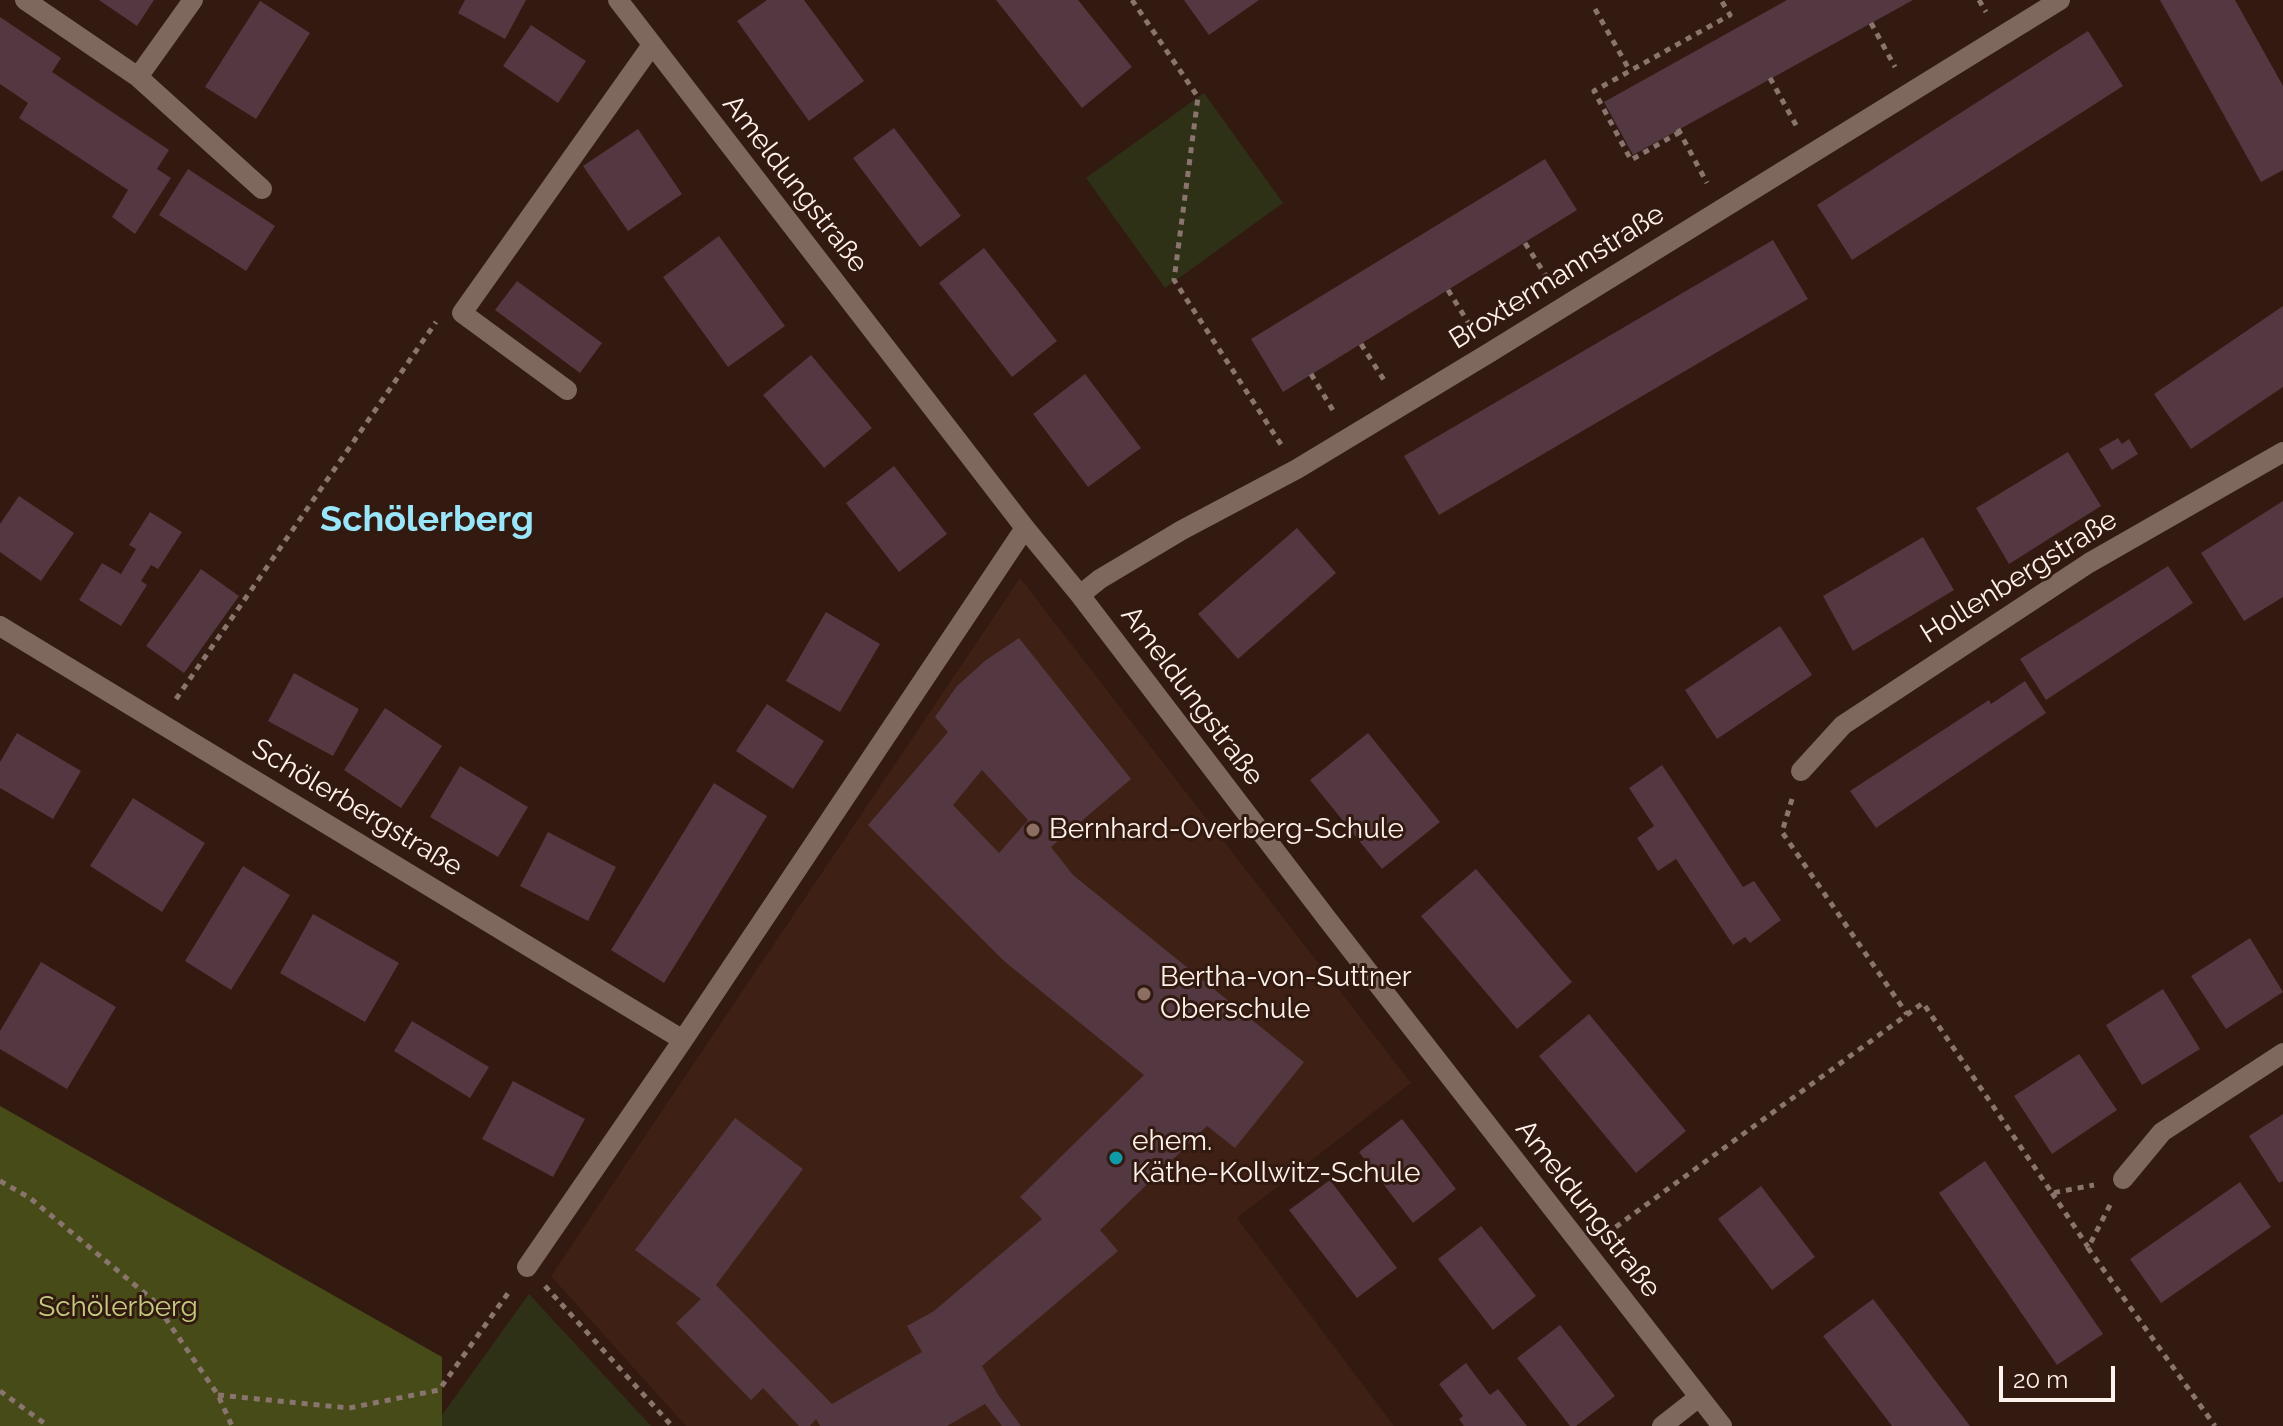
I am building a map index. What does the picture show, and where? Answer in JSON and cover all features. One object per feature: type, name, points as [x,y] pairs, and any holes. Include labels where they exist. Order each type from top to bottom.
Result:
[{"type":"street","points":[[25,0],[138,77],[262,189]]},
{"type":"street","points":[[138,77],[193,0]]},
{"type":"street","name":"Ameldungstraße","points":[[618,0],[1722,1426]]},
{"type":"street","name":"Broxtermannstraße","points":[[1080,595],[1100,579],[1182,530],[1297,469],[2060,0]]},
{"type":"street","points":[[567,390],[462,313],[652,45]]},
{"type":"street","name":"Hollenbergstraße","points":[[1801,771],[1843,725],[2089,563],[2283,452]]},
{"type":"street","points":[[527,1267],[683,1040],[1025,528]]},
{"type":"street","name":"Schölerbergstraße","points":[[0,626],[683,1040]]},
{"type":"street","points":[[2123,1179],[2162,1132],[2283,1053]]},
{"type":"street","points":[[1662,1426],[1699,1397]]},
{"type":"path","points":[[1132,0],[1198,97],[1174,280],[1297,469]]},
{"type":"path","points":[[1707,183],[1679,130],[1631,160],[1594,91],[1730,15],[1721,0]]},
{"type":"path","points":[[1979,0],[1986,12]]},
{"type":"path","points":[[1595,9],[1630,71]]},
{"type":"path","points":[[1871,23],[1895,67]]},
{"type":"path","points":[[1770,78],[1797,127]]},
{"type":"path","points":[[1525,243],[1548,279]]},
{"type":"path","points":[[1448,290],[1471,327]]},
{"type":"path","points":[[160,721],[440,316]]},
{"type":"path","points":[[1361,344],[1384,380]]},
{"type":"path","points":[[1311,374],[1334,412]]},
{"type":"path","points":[[1801,771],[1782,832],[1907,1014]]},
{"type":"path","points":[[1585,1249],[1923,1003],[2088,1248],[2215,1426]]},
{"type":"path","points":[[2052,1193],[2123,1179]]},
{"type":"path","points":[[2088,1248],[2123,1179]]},
{"type":"path","points":[[0,1181],[30,1198],[153,1300],[218,1395],[232,1426]]},
{"type":"path","points":[[218,1395],[349,1408],[439,1390],[527,1267],[672,1426]]},
{"type":"path","points":[[0,1391],[48,1426]]},
{"type":"shaded area","name":"Bernhard-Overberg-Schule","points":[[1020,578],[1411,1083],[1237,1218],[1394,1426],[686,1426],[551,1276]]},
{"type":"green space","points":[[1204,93],[1283,203],[1165,288],[1086,178]]},
{"type":"green space","name":"Schölerberg","points":[[0,1106],[442,1357],[442,1426],[0,1426]]},
{"type":"green space","points":[[529,1294],[651,1426],[442,1426],[442,1415]]},
{"type":"building","points":[[99,0],[154,0],[137,26]]},
{"type":"building","points":[[465,0],[526,0],[505,39],[458,13]]},
{"type":"building","points":[[767,0],[804,0],[864,81],[809,121],[737,21]]},
{"type":"building","points":[[996,0],[1078,0],[1132,67],[1082,108]]},
{"type":"building","points":[[1184,0],[1259,0],[1209,35]]},
{"type":"building","points":[[1787,0],[1913,0],[1633,155],[1604,102]]},
{"type":"building","points":[[2160,0],[2235,0],[2283,86],[2283,170],[2261,182]]},
{"type":"building","points":[[260,1],[310,33],[256,119],[205,87]]},
{"type":"building","points":[[0,17],[61,58],[52,72],[169,150],[157,169],[171,178],[135,234],[112,217],[128,190],[19,118],[28,103],[0,84]]},
{"type":"building","points":[[531,25],[586,61],[558,103],[503,66]]},
{"type":"building","points":[[2088,31],[2123,86],[1852,260],[1817,205]]},
{"type":"building","points":[[894,128],[961,216],[920,247],[853,158]]},
{"type":"building","points":[[638,129],[682,194],[628,231],[583,166]]},
{"type":"building","points":[[1545,159],[1577,210],[1283,392],[1251,339]]},
{"type":"building","points":[[188,169],[275,226],[246,271],[159,215]]},
{"type":"building","points":[[719,236],[785,326],[728,367],[663,277]]},
{"type":"building","points":[[1773,240],[1808,299],[1439,515],[1404,456]]},
{"type":"building","points":[[984,248],[1057,341],[1012,377],[939,283]]},
{"type":"building","points":[[517,281],[602,343],[580,373],[495,310]]},
{"type":"building","points":[[2283,306],[2283,387],[2191,449],[2154,394]]},
{"type":"building","points":[[811,355],[872,428],[824,468],[763,395]]},
{"type":"building","points":[[1085,374],[1141,448],[1088,487],[1033,414]]},
{"type":"building","points":[[2118,438],[2122,444],[2129,439],[2138,454],[2112,470],[2099,449]]},
{"type":"building","points":[[2068,452],[2101,506],[2009,564],[1976,508]]},
{"type":"building","points":[[894,466],[947,534],[899,572],[846,503]]},
{"type":"building","points":[[19,496],[74,533],[41,581],[0,552],[0,524]]},
{"type":"building","points":[[2283,501],[2283,597],[2244,621],[2201,553]]},
{"type":"building","points":[[150,512],[182,532],[158,569],[151,565],[141,581],[147,585],[121,626],[79,600],[102,563],[121,574],[136,549],[129,545]]},
{"type":"building","points":[[1297,528],[1336,573],[1238,659],[1198,614]]},
{"type":"building","points":[[1923,537],[1954,590],[1853,651],[1823,596]]},
{"type":"building","points":[[2168,566],[2193,603],[2046,700],[2020,659]]},
{"type":"building","points":[[201,569],[239,596],[184,673],[146,646]]},
{"type":"building","points":[[826,612],[880,644],[840,712],[786,681]]},
{"type":"building","points":[[1780,626],[1812,675],[1717,739],[1685,690]]},
{"type":"building","name":"ehem. Käthe-Kollwitz-Schule","points":[[1019,638],[1131,779],[1051,847],[1073,875],[1304,1062],[1235,1148],[1207,1126],[1100,1230],[1118,1251],[982,1366],[1021,1426],[1002,1426],[985,1404],[947,1426],[820,1426],[816,1419],[810,1426],[799,1426],[763,1388],[751,1400],[676,1323],[701,1299],[635,1250],[735,1118],[803,1169],[716,1285],[832,1404],[922,1352],[907,1326],[934,1311],[1042,1219],[1020,1197],[1144,1075],[1004,961],[868,825],[948,732],[935,717],[957,686],[986,660]],"holes":[[[982,770],[1028,820],[999,853],[953,805]]]},
{"type":"building","points":[[294,673],[359,709],[333,756],[268,721]]},
{"type":"building","points":[[2025,681],[2046,713],[1876,828],[1850,791],[1989,700],[1991,704]]},
{"type":"building","points":[[767,704],[824,741],[793,789],[736,751]]},
{"type":"building","points":[[385,708],[442,746],[401,808],[344,770]]},
{"type":"building","points":[[17,733],[81,771],[53,819],[0,788],[0,762]]},
{"type":"building","points":[[1368,733],[1440,822],[1382,869],[1310,780]]},
{"type":"building","points":[[1662,765],[1743,887],[1754,881],[1781,920],[1750,943],[1745,937],[1733,945],[1676,859],[1658,871],[1637,838],[1654,826],[1629,788]]},
{"type":"building","points":[[460,766],[528,807],[498,857],[430,817]]},
{"type":"building","points":[[714,783],[767,816],[664,983],[611,950]]},
{"type":"building","points":[[133,798],[205,843],[162,912],[90,866]]},
{"type":"building","points":[[548,832],[616,867],[588,921],[520,886]]},
{"type":"building","points":[[243,866],[290,895],[231,990],[185,961]]},
{"type":"building","points":[[1476,869],[1572,982],[1517,1029],[1421,916]]},
{"type":"building","points":[[313,914],[399,963],[365,1022],[280,973]]},
{"type":"building","points":[[2250,938],[2283,992],[2226,1029],[2191,976]]},
{"type":"building","points":[[41,962],[116,1007],[67,1089],[0,1049],[0,1031]]},
{"type":"building","points":[[2163,989],[2200,1049],[2142,1085],[2106,1025]]},
{"type":"building","points":[[1589,1014],[1686,1131],[1636,1173],[1539,1056]]},
{"type":"building","points":[[412,1021],[489,1067],[470,1098],[394,1051]]},
{"type":"building","points":[[2079,1054],[2117,1110],[2052,1154],[2014,1096]]},
{"type":"building","points":[[513,1081],[585,1119],[553,1177],[482,1139]]},
{"type":"building","points":[[2283,1114],[2283,1181],[2279,1183],[2249,1136]]},
{"type":"building","points":[[1402,1119],[1456,1189],[1413,1223],[1359,1152]]},
{"type":"building","points":[[1985,1161],[2103,1334],[2057,1365],[1939,1193]]},
{"type":"building","points":[[1330,1180],[1397,1268],[1357,1298],[1289,1210]]},
{"type":"building","points":[[2240,1182],[2271,1227],[2161,1303],[2130,1259]]},
{"type":"building","points":[[1761,1186],[1815,1257],[1772,1290],[1718,1219]]},
{"type":"building","points":[[1481,1226],[1536,1296],[1493,1330],[1438,1259]]},
{"type":"building","points":[[1873,1299],[1970,1426],[1892,1426],[1823,1336]]},
{"type":"building","points":[[1560,1325],[1615,1396],[1576,1426],[1570,1426],[1517,1358]]},
{"type":"building","points":[[1466,1363],[1490,1395],[1498,1389],[1527,1426],[1464,1426],[1459,1419],[1463,1416],[1439,1384]]},
{"type":"place","name":"Bernhard-Overberg-Schule","points":[[1033,830]]},
{"type":"place","name":"Bertha-von-Suttner Oberschule","points":[[1144,994]]},
{"type":"place","name":"ehem. Käthe-Kollwitz-Schule","points":[[1116,1158]]},
{"type":"district","name":"Schölerberg","points":[[427,520]]}]
